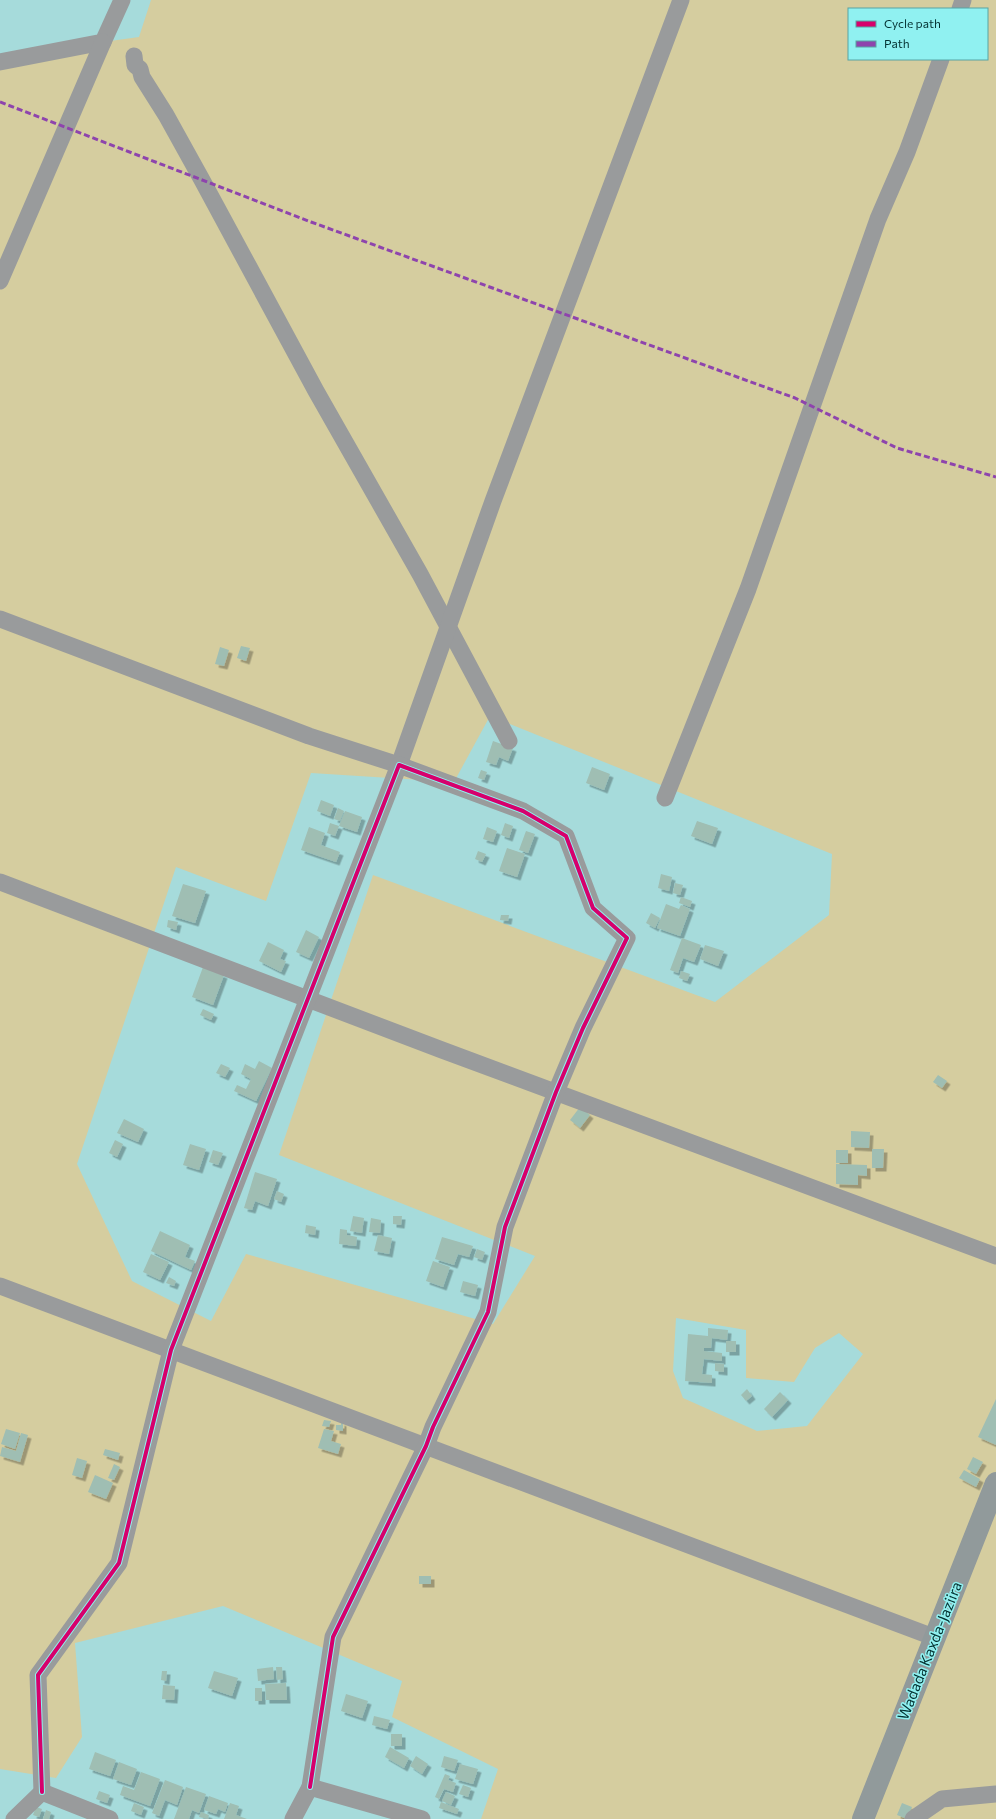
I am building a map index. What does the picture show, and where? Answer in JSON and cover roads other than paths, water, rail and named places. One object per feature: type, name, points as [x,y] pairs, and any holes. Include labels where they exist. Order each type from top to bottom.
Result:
[{"type":"street","points":[[0,282],[122,0]]},
{"type":"street","points":[[14,1819],[42,1792],[38,1675],[118,1563],[171,1350],[399,765],[493,501],[681,0]]},
{"type":"street","points":[[0,62],[103,42]]},
{"type":"street","points":[[134,56],[135,65],[140,69],[142,77],[166,115],[316,391],[420,574],[509,741]]},
{"type":"street","points":[[665,798],[748,589],[878,219],[907,152],[941,60]]},
{"type":"street","points":[[0,619],[309,736],[399,765],[523,811],[566,836],[593,908],[629,931],[583,1028],[556,1092],[505,1227],[488,1312],[433,1426],[426,1446],[333,1637],[310,1787],[293,1819]]},
{"type":"street","points":[[0,882],[308,1000],[996,1256]]},
{"type":"street","points":[[0,1286],[936,1638]]},
{"type":"street","name":"Wadada Kaxda-Jaziira","points":[[863,1819],[936,1638],[996,1483]]},
{"type":"street","points":[[310,1787],[422,1819]]},
{"type":"street","points":[[42,1792],[110,1819]]},
{"type":"street","points":[[913,1819],[942,1799],[996,1794]]}]
